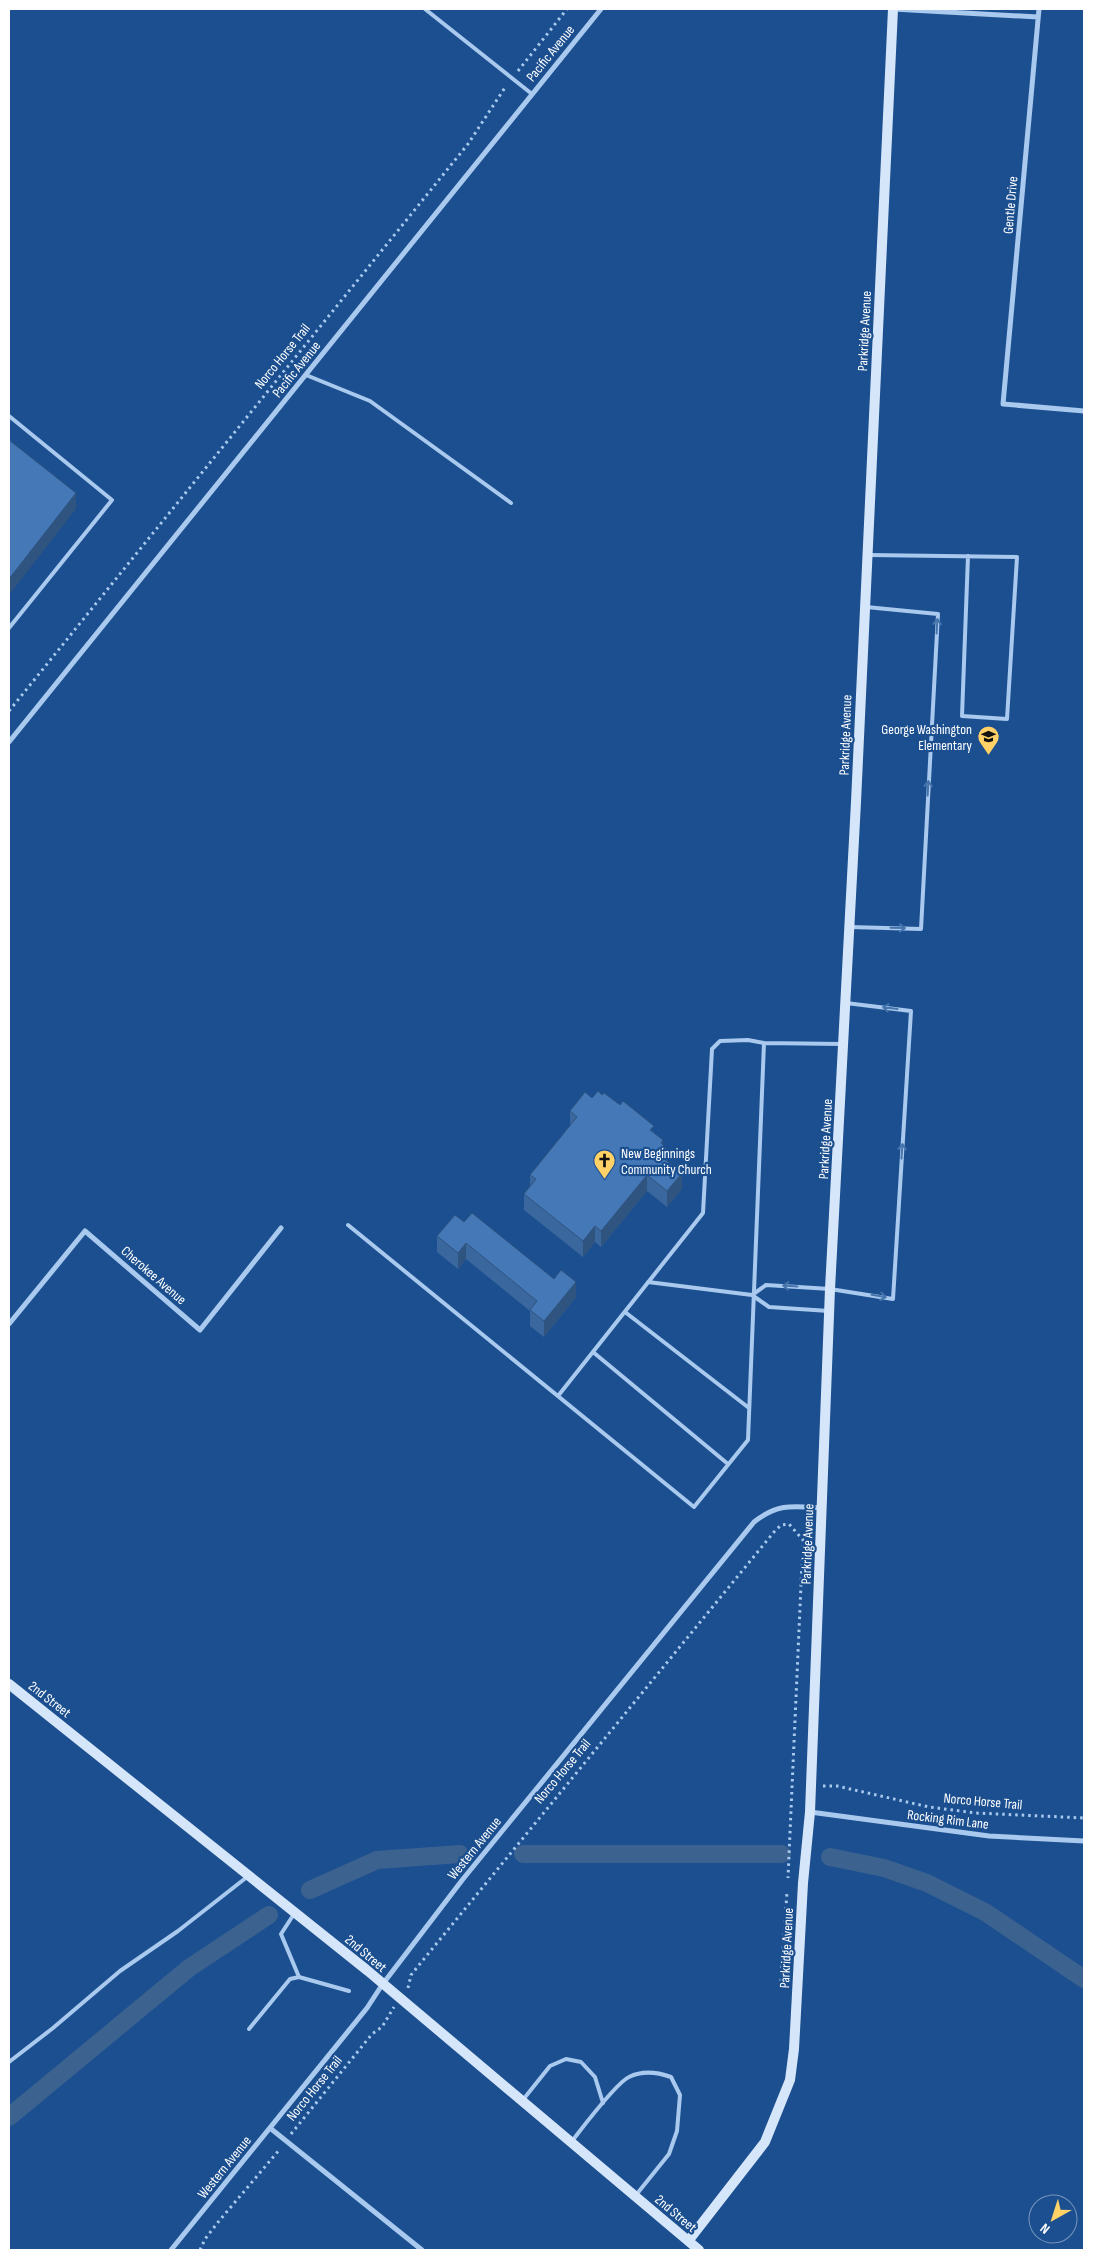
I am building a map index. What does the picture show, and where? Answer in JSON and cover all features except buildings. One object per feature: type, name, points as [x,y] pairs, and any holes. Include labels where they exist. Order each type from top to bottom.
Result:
[{"type":"street","name":"Pacific Avenue","points":[[9,742],[600,9]]},
{"type":"street","points":[[893,9],[1038,17]]},
{"type":"street","name":"Parkridge Avenue","points":[[689,2240],[766,2142],[787,2089],[794,2049],[803,1883],[812,1786],[830,1289],[850,927],[893,9]]},
{"type":"street","name":"Gentle Drive","points":[[1039,9],[1003,404],[1084,411]]},
{"type":"street","name":"Cherokee Avenue","points":[[9,1324],[86,1231],[200,1330],[281,1228]]},
{"type":"street","name":"Western Avenue","points":[[171,2250],[367,2008],[382,1984],[463,1879],[754,1522],[769,1510],[795,1506],[823,1508]]},
{"type":"street","name":"2nd Street","points":[[9,1684],[295,1912],[699,2250]]},
{"type":"street","name":"Rocking Rim Lane","points":[[810,1812],[989,1836],[1084,1841]]},
{"type":"street","points":[[270,2128],[422,2250]]},
{"type":"lane","points":[[425,9],[532,94]]},
{"type":"lane","points":[[306,375],[370,401],[511,503]]},
{"type":"lane","points":[[9,416],[112,500],[9,628]]},
{"type":"lane","points":[[867,555],[968,556],[1017,558],[1007,719],[962,716],[968,556]]},
{"type":"lane","points":[[850,927],[920,929],[938,614],[865,606]]},
{"type":"lane","points":[[752,1295],[766,1285],[830,1289],[893,1299],[911,1011],[846,1003]]},
{"type":"lane","points":[[558,1396],[703,1213],[712,1049],[720,1041],[748,1040],[764,1043],[844,1044]]},
{"type":"lane","points":[[348,1225],[694,1507],[748,1440],[752,1295],[764,1043]]},
{"type":"lane","points":[[648,1282],[752,1295],[769,1308],[830,1312]]},
{"type":"lane","points":[[625,1312],[749,1408]]},
{"type":"lane","points":[[593,1352],[728,1464]]},
{"type":"lane","points":[[9,2062],[53,2028],[120,1971],[178,1931],[248,1875]]},
{"type":"lane","points":[[295,1912],[281,1934],[299,1977]]},
{"type":"lane","points":[[249,2029],[290,1980],[299,1977],[349,1991]]},
{"type":"lane","points":[[521,2101],[550,2066],[566,2059],[580,2062],[595,2077],[603,2103]]},
{"type":"lane","points":[[571,2143],[603,2103],[629,2077],[655,2071],[671,2077],[680,2096],[677,2131],[669,2154],[635,2197]]},
{"type":"path","name":"Norco Horse Trail","points":[[9,711],[468,144],[512,78],[566,9]]},
{"type":"path","name":"Norco Horse Trail","points":[[200,2250],[219,2222],[372,2034],[382,2026],[399,1999],[410,1986],[411,1975],[418,1965],[486,1881],[774,1532],[781,1525],[789,1524],[803,1540],[789,1872],[781,1981]]},
{"type":"path","name":"Norco Horse Trail","points":[[793,1784],[838,1786],[928,1807],[976,1813],[1084,1818]]},
{"type":"waterway","points":[[310,1890],[377,1860],[460,1854]]},
{"type":"waterway","points":[[523,1854],[782,1854]]},
{"type":"waterway","points":[[830,1857],[884,1868],[927,1883],[985,1912],[1084,1979]]},
{"type":"waterway","points":[[9,2117],[189,1968],[269,1915]]},
{"type":"place","name":"George Washington Elementary","points":[[988,756]]},
{"type":"place","name":"New Beginnings Community Church","points":[[605,1180]]}]
